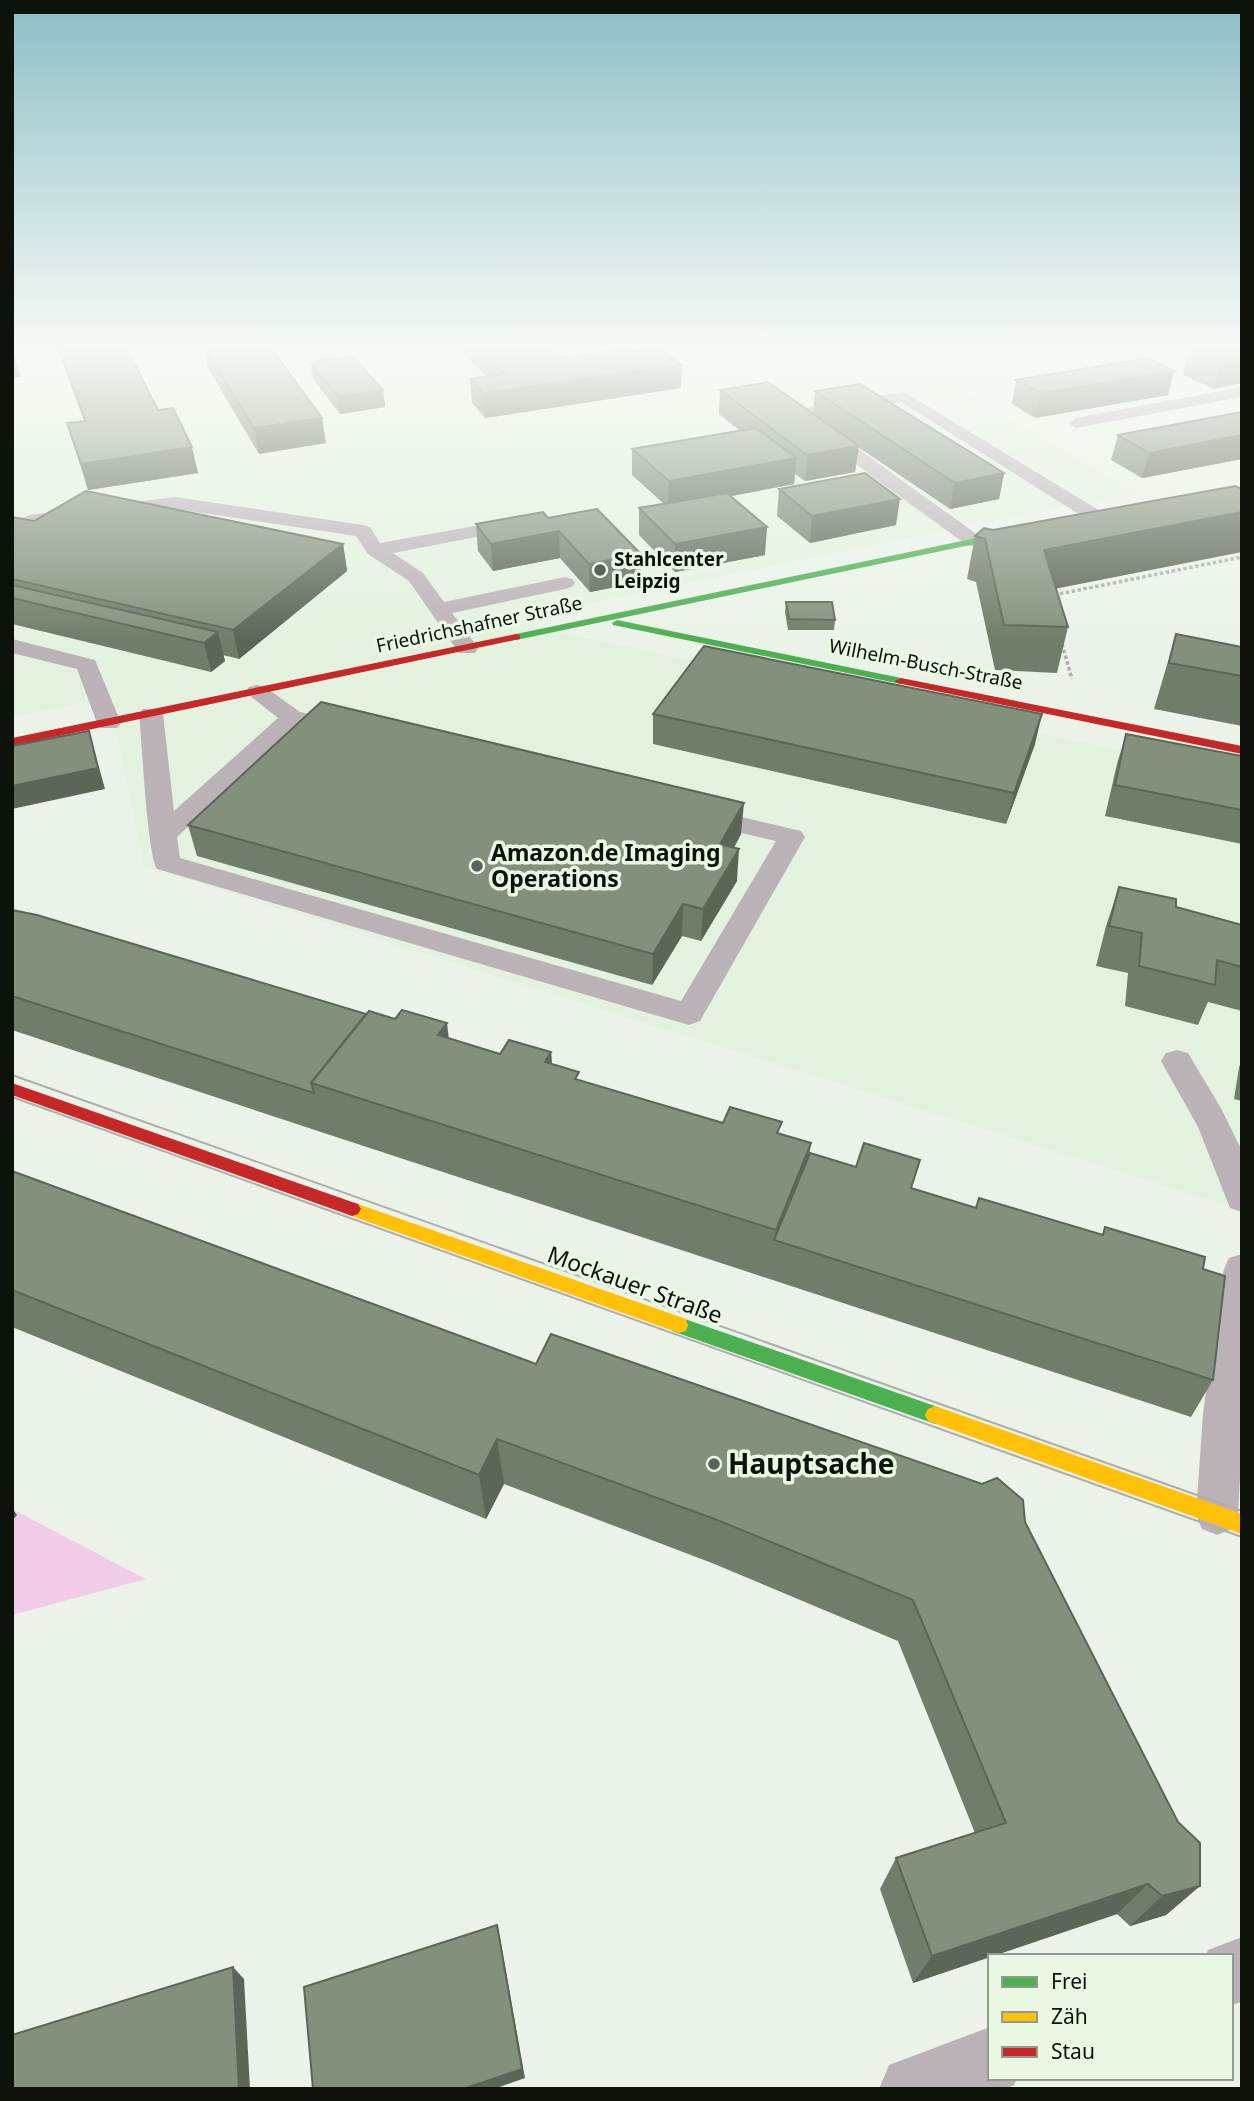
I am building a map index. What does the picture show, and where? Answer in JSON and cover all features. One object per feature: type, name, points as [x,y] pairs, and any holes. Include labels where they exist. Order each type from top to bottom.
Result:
[{"type":"main road","points":[[1068,522],[1101,515]]},
{"type":"main road","name":"Friedrichshafner Straße","points":[[12,742],[1042,528]]},
{"type":"main road","name":"Wilhelm-Busch-Straße","points":[[601,620],[1242,750]]},
{"type":"main road","name":"Mockauer Straße","points":[[12,1088],[1229,1520]]},
{"type":"street","points":[[913,2089],[988,2062]]},
{"type":"lane","points":[[840,445],[975,542]]},
{"type":"lane","points":[[984,445],[1101,515]]},
{"type":"lane","points":[[29,521],[175,503],[363,531],[375,550],[416,577],[467,648]]},
{"type":"lane","points":[[375,550],[480,531]]},
{"type":"lane","points":[[439,609],[565,583]]},
{"type":"lane","points":[[12,646],[87,665],[109,723]]},
{"type":"lane","points":[[257,692],[292,717],[373,736]]},
{"type":"lane","points":[[151,714],[167,863],[689,1014],[792,837],[671,808]]},
{"type":"lane","points":[[163,836],[292,717]]},
{"type":"lane","points":[[1177,1061],[1198,1093],[1231,1164],[1242,1198]]},
{"type":"lane","points":[[1229,1520],[1223,1413],[1242,1269]]},
{"type":"path","points":[[1216,557],[1222,561]]},
{"type":"path","points":[[1052,604],[1050,595],[1242,557]]},
{"type":"path","points":[[1125,575],[1130,579]]},
{"type":"path","points":[[1061,638],[1076,694],[1071,715]]},
{"type":"path","points":[[1051,651],[1064,651]]},
{"type":"shaded area","points":[[12,445],[1055,445],[1133,492],[504,621],[1242,776],[1242,1210],[144,866],[109,698],[12,717]]},
{"type":"shaded area","points":[[12,1509],[146,1579],[12,1615]]},
{"type":"building","points":[[75,445],[192,447],[81,464]]},
{"type":"building","points":[[655,445],[779,445],[796,458],[669,481],[632,449]]},
{"type":"building","points":[[794,445],[859,446],[807,455]]},
{"type":"building","points":[[897,445],[959,445],[1004,473],[955,483]]},
{"type":"building","points":[[1135,445],[1190,445],[1149,453]]},
{"type":"building","points":[[865,473],[900,499],[812,516],[779,489]]},
{"type":"building","points":[[1235,486],[1242,489],[1242,512],[1044,550],[1068,627],[1004,625],[985,539],[975,536],[984,528],[993,530]]},
{"type":"building","points":[[86,491],[343,544],[233,630],[12,579],[12,517],[34,521]]},
{"type":"building","points":[[727,493],[767,527],[675,544],[639,508]]},
{"type":"building","points":[[597,509],[641,554],[589,564],[559,531],[491,544],[476,524],[543,512],[548,518]]},
{"type":"building","points":[[12,585],[218,632],[204,643],[12,598]]},
{"type":"building","points":[[786,602],[832,602],[835,620],[789,619]]},
{"type":"building","points":[[1176,634],[1242,647],[1242,676],[1169,663]]},
{"type":"building","points":[[704,646],[1042,714],[1014,793],[653,714]]},
{"type":"building","name":"Amazon.de Imaging Operations","points":[[321,702],[744,803],[720,844],[739,849],[703,909],[683,904],[653,954],[188,825]]},
{"type":"building","points":[[89,731],[98,768],[12,786],[12,746]]},
{"type":"building","points":[[1126,734],[1242,756],[1242,810],[1115,785]]},
{"type":"building","points":[[1119,887],[1176,899],[1176,907],[1242,925],[1242,967],[1217,960],[1215,985],[1139,966],[1142,933],[1109,926]]},
{"type":"building","points":[[12,910],[37,915],[366,1014],[311,1083],[314,1093],[12,996]]},
{"type":"building","points":[[402,1010],[447,1023],[438,1035],[500,1054],[509,1040],[551,1052],[545,1062],[579,1072],[575,1079],[723,1123],[730,1107],[782,1122],[777,1133],[811,1143],[776,1230],[311,1083],[369,1011],[395,1019]]},
{"type":"building","points":[[864,1143],[920,1160],[911,1188],[976,1208],[979,1198],[1103,1235],[1105,1227],[1205,1257],[1203,1269],[1225,1276],[1213,1380],[774,1240],[810,1153],[856,1167]]},
{"type":"building","points":[[12,1171],[536,1364],[551,1334],[982,1484],[997,1478],[1023,1500],[1025,1522],[1178,1822],[1200,1843],[1200,1886],[1162,1896],[1148,1884],[932,1956],[896,1858],[1006,1823],[913,1600],[717,1520],[497,1439],[479,1475],[12,1290]]},
{"type":"building","points":[[497,1925],[522,2069],[463,2089],[313,2089],[304,1987]]},
{"type":"building","points":[[233,1967],[239,2089],[12,2089],[12,2035]]},
{"type":"tram line","points":[[12,1075],[1242,1511]]},
{"type":"tram line","points":[[12,1097],[1242,1537]]},
{"type":"traffic: fast","points":[[516,637],[1024,531]]},
{"type":"traffic: fast","points":[[617,623],[901,681]]},
{"type":"traffic: fast","points":[[679,1325],[935,1415]]},
{"type":"traffic: slow","points":[[352,1209],[679,1325]]},
{"type":"traffic: slow","points":[[935,1415],[1242,1524]]},
{"type":"traffic: jam","points":[[12,742],[516,637]]},
{"type":"traffic: jam","points":[[901,681],[1242,750]]},
{"type":"traffic: jam","points":[[12,1089],[352,1209]]},
{"type":"place","name":"Stahlcenter Leipzig","points":[[600,570]]},
{"type":"place","name":"Amazon.de Imaging Operations","points":[[477,866]]},
{"type":"place","name":"Hauptsache","points":[[714,1464]]}]
